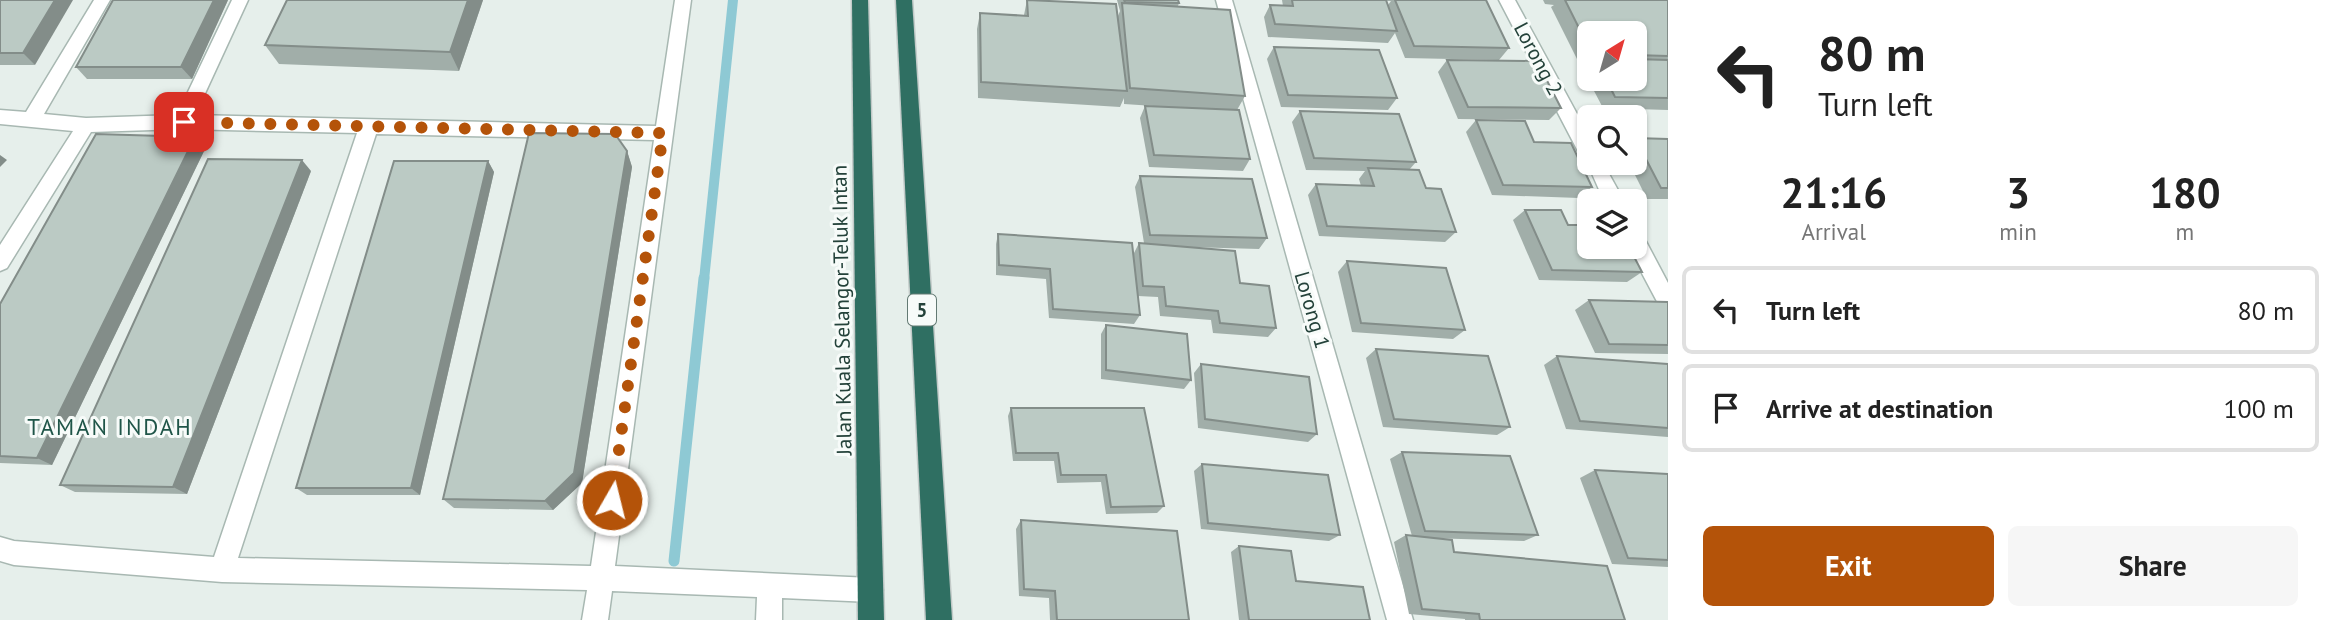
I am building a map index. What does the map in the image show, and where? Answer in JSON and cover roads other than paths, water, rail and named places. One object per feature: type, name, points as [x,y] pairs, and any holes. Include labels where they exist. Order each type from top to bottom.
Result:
[{"type":"highway","name":"Jalan Kuala Selangor-Teluk Intan","points":[[860,0],[871,620]]},
{"type":"highway","name":"5","points":[[904,0],[939,620]]},
{"type":"street","points":[[32,119],[102,0]]},
{"type":"street","points":[[184,122],[240,0]]},
{"type":"street","points":[[595,620],[682,0]]},
{"type":"street","name":"Lorong 1","points":[[1224,0],[1400,620]]},
{"type":"street","name":"Lorong 2","points":[[1507,0],[1577,131]]},
{"type":"street","points":[[0,117],[86,125],[184,122],[663,133]]},
{"type":"street","points":[[0,262],[86,125]]},
{"type":"street","points":[[222,570],[369,125]]},
{"type":"street","points":[[1645,259],[1668,303]]},
{"type":"street","points":[[0,549],[14,553],[222,570],[601,578],[871,590]]},
{"type":"street","points":[[769,620],[770,585]]},
{"type":"waterway","points":[[704,280],[733,0]]},
{"type":"waterway","points":[[674,561],[704,278]]},
{"type":"district","name":"TAMAN INDAH","points":[[110,427]]}]
